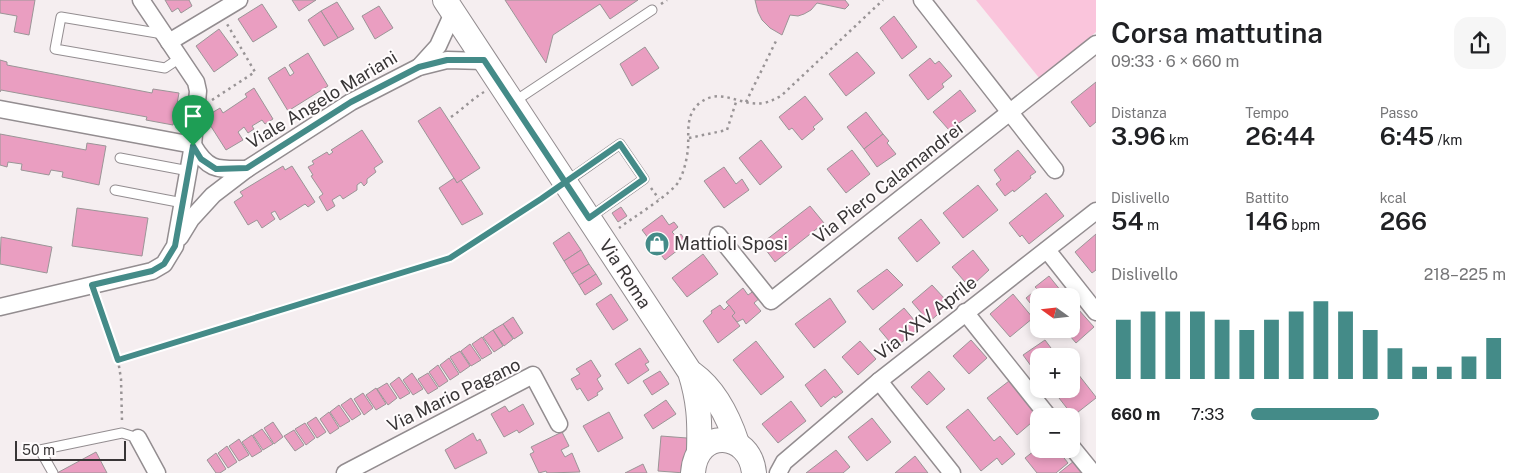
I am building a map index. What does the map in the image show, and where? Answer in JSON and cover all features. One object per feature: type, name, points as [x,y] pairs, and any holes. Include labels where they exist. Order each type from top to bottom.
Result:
[{"type":"main road","name":"Via Roma","points":[[449,6],[690,372],[696,390],[700,416],[696,462]]},
{"type":"main road","name":"Via Roma","points":[[690,372],[706,385],[730,424],[737,443],[749,458],[755,472]]},
{"type":"main road","points":[[696,462],[706,444],[716,440],[727,440],[737,443]]},
{"type":"street","points":[[141,0],[196,82],[198,91],[193,146],[175,246]]},
{"type":"street","points":[[166,38],[220,12],[239,0]]},
{"type":"street","points":[[922,0],[1054,170]]},
{"type":"street","name":"Viale Angelo Mariani","points":[[419,67],[438,46],[449,6]]},
{"type":"street","points":[[438,46],[469,37]]},
{"type":"street","points":[[447,60],[469,37]]},
{"type":"street","name":"Via Piero Calamandrei","points":[[718,235],[771,301],[1096,44]]},
{"type":"street","name":"Viale Angelo Mariani","points":[[0,307],[152,271],[164,264],[192,219],[213,195],[247,168],[351,102],[419,67],[447,60],[484,60]]},
{"type":"street","points":[[0,109],[193,146],[201,159],[216,169]]},
{"type":"street","name":"Viale Angelo Mariani","points":[[184,195],[200,176],[216,169],[247,168]]},
{"type":"street","points":[[184,195],[213,195]]},
{"type":"street","name":"Via XXV Aprile","points":[[755,472],[781,467],[879,380],[1096,211]]},
{"type":"street","points":[[1047,250],[1096,312]]},
{"type":"street","points":[[965,312],[1042,408]]},
{"type":"street","name":"Via Mario Pagano","points":[[345,473],[533,375],[559,424]]},
{"type":"street","points":[[879,380],[952,473]]},
{"type":"street","points":[[138,438],[157,473]]},
{"type":"street","points":[[1080,457],[1093,473]]},
{"type":"lane","points":[[512,103],[652,10]]},
{"type":"lane","points":[[166,38],[61,17],[55,48],[165,68],[180,58]]},
{"type":"lane","points":[[565,183],[620,144],[644,179],[589,218]]},
{"type":"lane","points":[[120,158],[188,171]]},
{"type":"lane","points":[[115,190],[184,195]]},
{"type":"lane","points":[[53,473],[40,450],[122,433],[138,438]]},
{"type":"path","points":[[603,240],[670,192],[679,182],[685,166],[688,149],[688,125],[691,113],[698,104],[707,98],[717,96],[728,96],[746,102],[762,104],[771,102],[781,96],[883,0]]},
{"type":"path","points":[[197,110],[255,72],[220,12]]},
{"type":"path","points":[[746,102],[776,41]]},
{"type":"path","points":[[452,117],[470,101],[499,82]]},
{"type":"path","points":[[688,138],[727,130],[737,99]]},
{"type":"path","points":[[118,360],[450,258],[565,183]]},
{"type":"path","points":[[92,285],[118,360],[121,379],[122,433]]},
{"type":"shaded area","points":[[976,0],[1096,0],[1096,32],[1040,79]]},
{"type":"building","points":[[0,0],[35,0],[29,35],[14,32],[17,16],[0,13]]},
{"type":"building","points":[[165,0],[189,0],[192,6],[181,13],[178,8],[172,12]]},
{"type":"building","points":[[292,0],[316,0],[299,11]]},
{"type":"building","points":[[505,0],[638,0],[610,19],[600,4],[553,35],[546,63]]},
{"type":"building","points":[[755,0],[845,0],[849,5],[845,9],[817,3],[804,14],[798,16],[790,15],[782,35],[770,28],[762,20]]},
{"type":"building","points":[[337,2],[354,29],[338,38],[321,11]]},
{"type":"building","points":[[262,4],[277,27],[253,42],[238,19]]},
{"type":"building","points":[[379,6],[393,28],[375,39],[362,16]]},
{"type":"building","points":[[321,11],[338,38],[324,46],[308,20]]},
{"type":"building","points":[[894,16],[917,47],[902,59],[880,28]]},
{"type":"building","points":[[219,29],[238,55],[214,72],[196,46]]},
{"type":"building","points":[[645,47],[659,68],[632,86],[620,64]]},
{"type":"building","points":[[857,52],[875,73],[846,96],[829,74]]},
{"type":"building","points":[[308,53],[328,86],[288,111],[268,78],[285,67],[290,76],[294,73],[289,65]]},
{"type":"building","points":[[930,58],[935,64],[939,61],[952,76],[942,84],[944,87],[928,100],[909,75]]},
{"type":"building","points":[[0,60],[7,62],[7,65],[152,93],[153,89],[179,93],[173,125],[146,120],[147,117],[1,90],[0,92]]},
{"type":"building","points":[[1096,82],[1096,122],[1090,127],[1071,102]]},
{"type":"building","points":[[254,88],[273,119],[265,124],[262,120],[252,126],[254,129],[248,133],[244,127],[238,132],[243,140],[226,150],[205,117],[220,108],[223,113],[247,97],[245,94]]},
{"type":"building","points":[[960,90],[976,111],[949,130],[933,112]]},
{"type":"building","points":[[805,96],[823,119],[802,140],[792,128],[789,130],[779,117]]},
{"type":"building","points":[[440,107],[480,168],[457,183],[418,121]]},
{"type":"building","points":[[866,112],[883,134],[864,149],[847,127]]},
{"type":"building","points":[[362,130],[383,162],[374,168],[376,172],[367,179],[367,183],[364,186],[361,182],[357,185],[357,190],[343,199],[340,195],[332,200],[335,206],[327,211],[319,197],[323,194],[311,176],[313,175],[308,167],[314,164],[312,161],[327,152],[329,155],[333,152],[331,150]]},
{"type":"building","points":[[0,134],[86,150],[87,143],[106,146],[99,185],[62,177],[63,172],[51,170],[49,175],[21,170],[22,164],[8,162],[7,167],[0,165]]},
{"type":"building","points":[[883,134],[889,141],[887,143],[896,154],[877,167],[864,149]]},
{"type":"building","points":[[761,140],[782,167],[760,185],[739,158]]},
{"type":"building","points":[[852,150],[870,174],[846,193],[827,169]]},
{"type":"building","points":[[1018,150],[1036,172],[1014,192],[1013,190],[1005,196],[996,184],[1001,180],[994,170]]},
{"type":"building","points":[[283,166],[285,170],[292,166],[315,202],[308,207],[305,204],[280,220],[275,211],[271,213],[275,219],[262,228],[257,220],[248,225],[234,202],[243,196],[240,192]]},
{"type":"building","points":[[724,167],[736,184],[742,179],[749,190],[724,208],[704,181]]},
{"type":"building","points":[[454,178],[457,183],[461,180],[483,214],[462,225],[439,188]]},
{"type":"building","points":[[978,185],[998,210],[963,238],[943,213]]},
{"type":"building","points":[[1046,193],[1064,216],[1029,244],[1022,235],[1020,237],[1009,223]]},
{"type":"building","points":[[810,206],[824,223],[775,262],[766,250],[771,246],[766,240]]},
{"type":"building","points":[[621,207],[627,216],[618,222],[612,213]]},
{"type":"building","points":[[77,208],[148,218],[142,256],[72,246]]},
{"type":"building","points":[[662,215],[669,225],[674,222],[678,227],[672,232],[677,237],[681,234],[687,243],[665,260],[642,230]]},
{"type":"building","points":[[921,219],[940,243],[917,262],[898,238]]},
{"type":"building","points":[[569,232],[581,250],[564,261],[553,243]]},
{"type":"building","points":[[1096,234],[1096,270],[1092,273],[1075,252]]},
{"type":"building","points":[[1,237],[52,247],[47,273],[0,264]]},
{"type":"building","points":[[581,250],[589,264],[572,274],[564,261]]},
{"type":"building","points":[[973,250],[989,270],[975,283],[970,278],[965,282],[952,267]]},
{"type":"building","points":[[703,254],[718,274],[687,297],[672,278]]},
{"type":"building","points":[[589,264],[596,274],[579,285],[572,274]]},
{"type":"building","points":[[887,269],[903,285],[873,310],[857,291]]},
{"type":"building","points":[[596,274],[602,284],[585,295],[579,285]]},
{"type":"building","points":[[1049,276],[1059,288],[1036,288]]},
{"type":"building","points":[[932,285],[945,299],[939,304],[944,309],[929,322],[912,302]]},
{"type":"building","points":[[743,288],[748,295],[755,290],[761,297],[754,303],[761,311],[746,324],[743,319],[737,322],[732,316],[735,313],[726,302]]},
{"type":"building","points":[[611,294],[628,320],[613,330],[596,304]]},
{"type":"building","points":[[1013,294],[1030,314],[1030,320],[1010,337],[990,314]]},
{"type":"building","points":[[1030,295],[1030,303],[1026,298]]},
{"type":"building","points":[[830,298],[846,322],[814,348],[795,324]]},
{"type":"building","points":[[720,305],[724,310],[729,305],[735,313],[732,316],[740,326],[718,343],[703,321],[712,313],[711,311]]},
{"type":"building","points":[[904,308],[920,327],[895,348],[879,329]]},
{"type":"building","points":[[1080,311],[1094,327],[1076,343],[1072,338],[1080,338]]},
{"type":"building","points":[[513,317],[523,333],[514,339],[503,324]]},
{"type":"building","points":[[503,324],[513,339],[504,346],[493,330]]},
{"type":"building","points":[[493,330],[503,346],[494,352],[483,337]]},
{"type":"building","points":[[482,337],[492,353],[482,359],[472,344]]},
{"type":"building","points":[[971,340],[987,358],[969,374],[953,356]]},
{"type":"building","points":[[1045,340],[1051,348],[1033,348]]},
{"type":"building","points":[[756,341],[784,377],[761,395],[733,360]]},
{"type":"building","points":[[860,341],[876,359],[858,375],[842,357]]},
{"type":"building","points":[[470,344],[481,360],[471,366],[461,351]]},
{"type":"building","points":[[640,348],[649,362],[645,364],[649,370],[628,384],[615,364]]},
{"type":"building","points":[[1030,350],[1030,365],[1023,355]]},
{"type":"building","points":[[460,351],[470,366],[460,373],[450,357]]},
{"type":"building","points":[[449,358],[459,374],[450,380],[440,365]]},
{"type":"building","points":[[591,360],[601,376],[597,379],[603,389],[597,393],[598,395],[588,401],[580,388],[577,390],[571,379],[580,374],[576,369]]},
{"type":"building","points":[[438,365],[448,381],[439,387],[429,372]]},
{"type":"building","points":[[825,369],[843,392],[835,398],[834,396],[821,407],[805,385]]},
{"type":"building","points":[[660,371],[669,384],[652,395],[643,381]]},
{"type":"building","points":[[929,371],[945,389],[927,405],[911,387]]},
{"type":"building","points":[[412,373],[423,389],[413,395],[403,380]]},
{"type":"building","points":[[428,373],[438,388],[428,394],[418,379]]},
{"type":"building","points":[[399,377],[410,393],[400,399],[390,384]]},
{"type":"building","points":[[1080,377],[1096,398],[1080,411],[1080,408],[1067,408],[1059,398],[1080,398]]},
{"type":"building","points":[[1009,381],[1031,408],[1030,424],[1017,435],[987,398]]},
{"type":"building","points":[[387,383],[397,398],[388,405],[377,389]]},
{"type":"building","points":[[376,388],[386,404],[376,410],[366,395]]},
{"type":"building","points":[[363,393],[373,408],[364,415],[354,399]]},
{"type":"building","points":[[351,398],[361,414],[352,420],[341,405]]},
{"type":"building","points":[[666,400],[676,414],[653,429],[644,415]]},
{"type":"building","points":[[791,401],[806,421],[778,443],[762,424]]},
{"type":"building","points":[[523,404],[534,424],[519,433],[517,430],[504,437],[491,414],[505,406],[509,412]]},
{"type":"building","points":[[339,405],[350,421],[340,427],[330,412]]},
{"type":"building","points":[[968,409],[994,441],[1000,436],[1015,454],[1002,465],[997,458],[981,471],[946,427]]},
{"type":"building","points":[[329,412],[339,428],[330,434],[320,419]]},
{"type":"building","points":[[609,412],[623,438],[598,452],[583,426]]},
{"type":"building","points":[[316,417],[326,432],[317,438],[307,423]]},
{"type":"building","points":[[872,418],[891,442],[867,461],[848,437]]},
{"type":"building","points":[[273,422],[283,437],[274,444],[264,428]]},
{"type":"building","points":[[305,423],[315,438],[306,445],[295,429]]},
{"type":"building","points":[[262,429],[273,444],[263,450],[253,435]]},
{"type":"building","points":[[294,430],[304,445],[295,451],[284,436]]},
{"type":"building","points":[[562,432],[569,446],[561,450],[565,457],[572,453],[580,472],[547,473],[546,471],[539,473],[530,454],[534,452],[531,447]]},
{"type":"building","points":[[473,433],[477,441],[480,439],[487,453],[455,469],[445,450]]},
{"type":"building","points":[[252,435],[262,451],[252,457],[242,442]]},
{"type":"building","points":[[661,436],[687,438],[685,473],[658,471]]},
{"type":"building","points":[[239,439],[249,455],[239,461],[229,446]]},
{"type":"building","points":[[227,446],[237,462],[228,468],[218,453]]},
{"type":"building","points":[[836,450],[850,467],[843,473],[806,473]]},
{"type":"building","points":[[96,452],[107,473],[57,473]]},
{"type":"building","points":[[216,453],[226,469],[220,473],[216,473],[207,460]]},
{"type":"building","points":[[1030,454],[1030,458],[1064,458],[1068,463],[1056,473],[1037,473],[1025,458]]},
{"type":"building","points":[[915,456],[928,473],[895,473]]},
{"type":"building","points":[[1074,461],[1083,473],[1059,473]]},
{"type":"building","points":[[643,464],[647,473],[625,473]]},
{"type":"place","name":"Mattioli Sposi","points":[[657,244]]},
{"type":"route","points":[[193,146],[175,246],[164,264],[152,271],[92,285],[118,360],[450,258],[565,183],[620,144],[644,179],[589,218],[565,183],[484,60],[447,60],[419,67],[351,102],[247,168],[216,169],[201,159],[193,146]]}]
